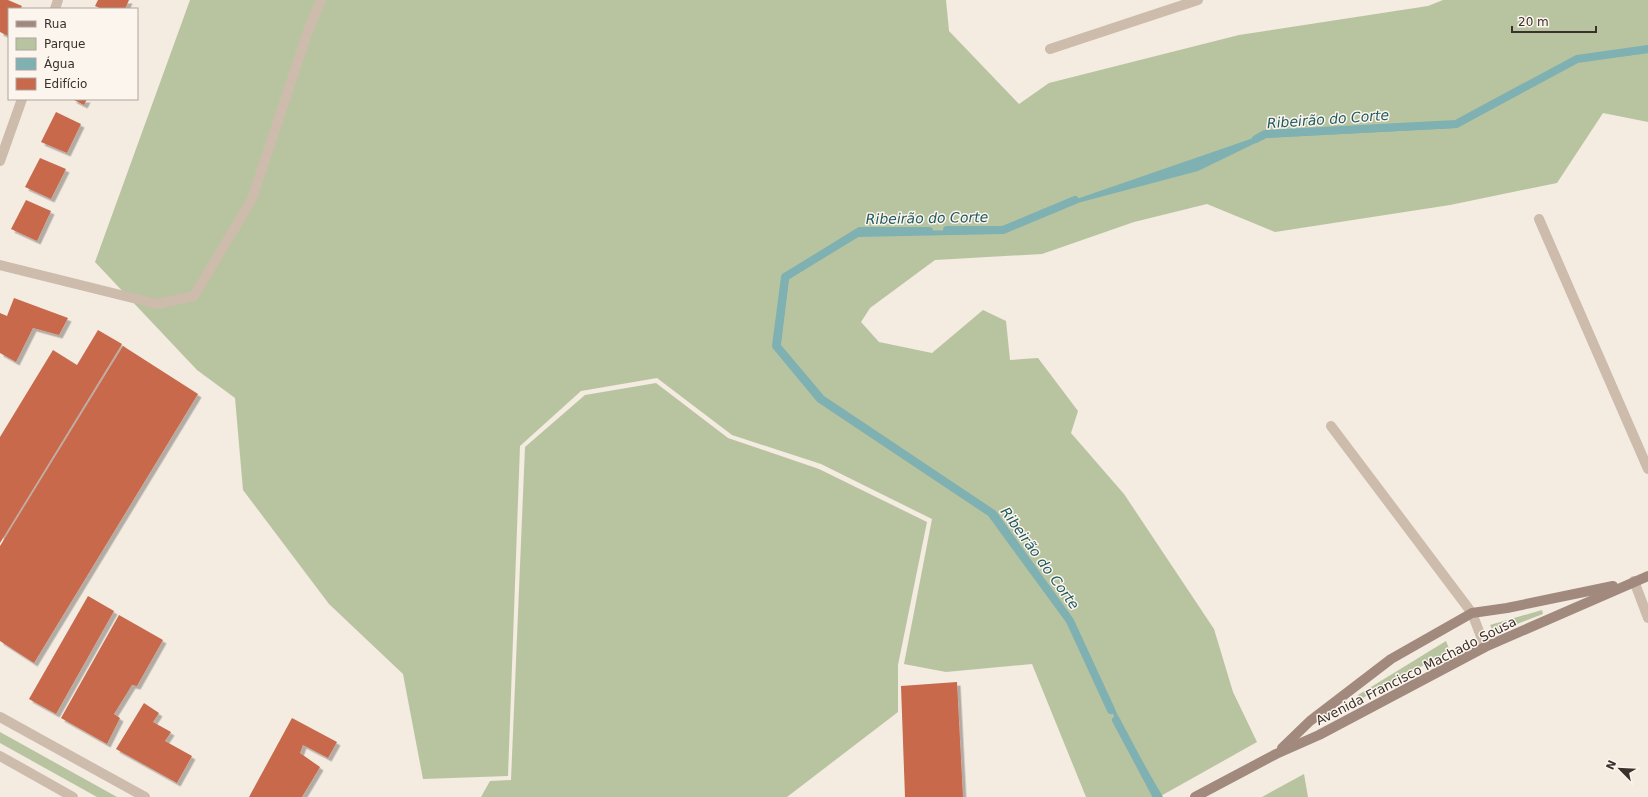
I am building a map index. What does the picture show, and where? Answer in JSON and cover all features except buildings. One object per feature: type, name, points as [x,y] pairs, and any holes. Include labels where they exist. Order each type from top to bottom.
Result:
[{"type":"main road","points":[[1634,581],[1648,576]]},
{"type":"main road","name":"Avenida Francisco Machado Sousa","points":[[1276,754],[1310,721],[1391,659],[1472,613],[1507,608],[1634,581]]},
{"type":"main road","name":"Avenida Francisco Machado Sousa","points":[[1195,797],[1276,754],[1319,735],[1485,647],[1634,581]]},
{"type":"street","points":[[0,265],[157,304],[194,296],[252,199],[308,31],[321,0]]},
{"type":"street","points":[[1050,49],[1198,0]]},
{"type":"street","points":[[0,161],[22,100]]},
{"type":"street","points":[[1539,219],[1648,469]]},
{"type":"street","points":[[1331,426],[1472,613],[1485,647]]},
{"type":"street","points":[[1634,581],[1648,618]]},
{"type":"street","points":[[0,717],[145,797]]},
{"type":"street","points":[[0,756],[73,797]]},
{"type":"green space","points":[[190,0],[946,0],[949,31],[1019,104],[1049,83],[1239,35],[1428,6],[1443,0],[1648,0],[1648,122],[1603,113],[1557,183],[1450,205],[1275,232],[1207,204],[1134,222],[1042,254],[935,260],[870,308],[861,322],[879,342],[932,353],[983,310],[1006,321],[1010,360],[1038,358],[1078,411],[1071,433],[1124,494],[1214,629],[1233,692],[1257,742],[1159,797],[1086,797],[1032,664],[946,672],[904,664],[932,519],[821,464],[732,435],[657,378],[581,391],[520,446],[508,776],[423,779],[403,674],[329,604],[243,490],[235,398],[197,370],[95,262]]},
{"type":"green space","points":[[656,383],[728,438],[819,469],[927,522],[898,665],[898,712],[787,797],[481,797],[490,781],[511,780],[525,447],[585,395]]},
{"type":"green space","points":[[1542,610],[1543,614],[1494,633],[1490,625]]},
{"type":"green space","points":[[1446,641],[1450,651],[1361,699],[1358,695]]},
{"type":"green space","points":[[0,732],[117,797],[97,797],[0,743]]},
{"type":"green space","points":[[1304,774],[1308,797],[1262,797]]},
{"type":"water","points":[[1648,49],[1648,53],[1578,62],[1457,128],[1266,138],[1198,171],[1070,205],[1003,234],[858,237],[789,279],[781,345],[824,396],[996,511],[1072,617],[1127,735],[1163,797],[1157,797],[1124,738],[1070,621],[991,513],[820,399],[776,346],[785,277],[860,231],[1003,230],[1068,202],[1265,134],[1456,124],[1577,59]]},
{"type":"waterway","name":"Ribeirão do Corte","points":[[1256,139],[1265,134],[1456,124],[1577,59],[1648,49]]},
{"type":"waterway","name":"Ribeirão do Corte","points":[[947,230],[1003,230],[1075,200]]},
{"type":"waterway","name":"Ribeirão do Corte","points":[[929,231],[860,231],[785,277],[776,346],[820,399],[991,513],[1070,621],[1111,710]]},
{"type":"waterway","name":"Ribeirão do Corte","points":[[1116,720],[1157,797]]}]
